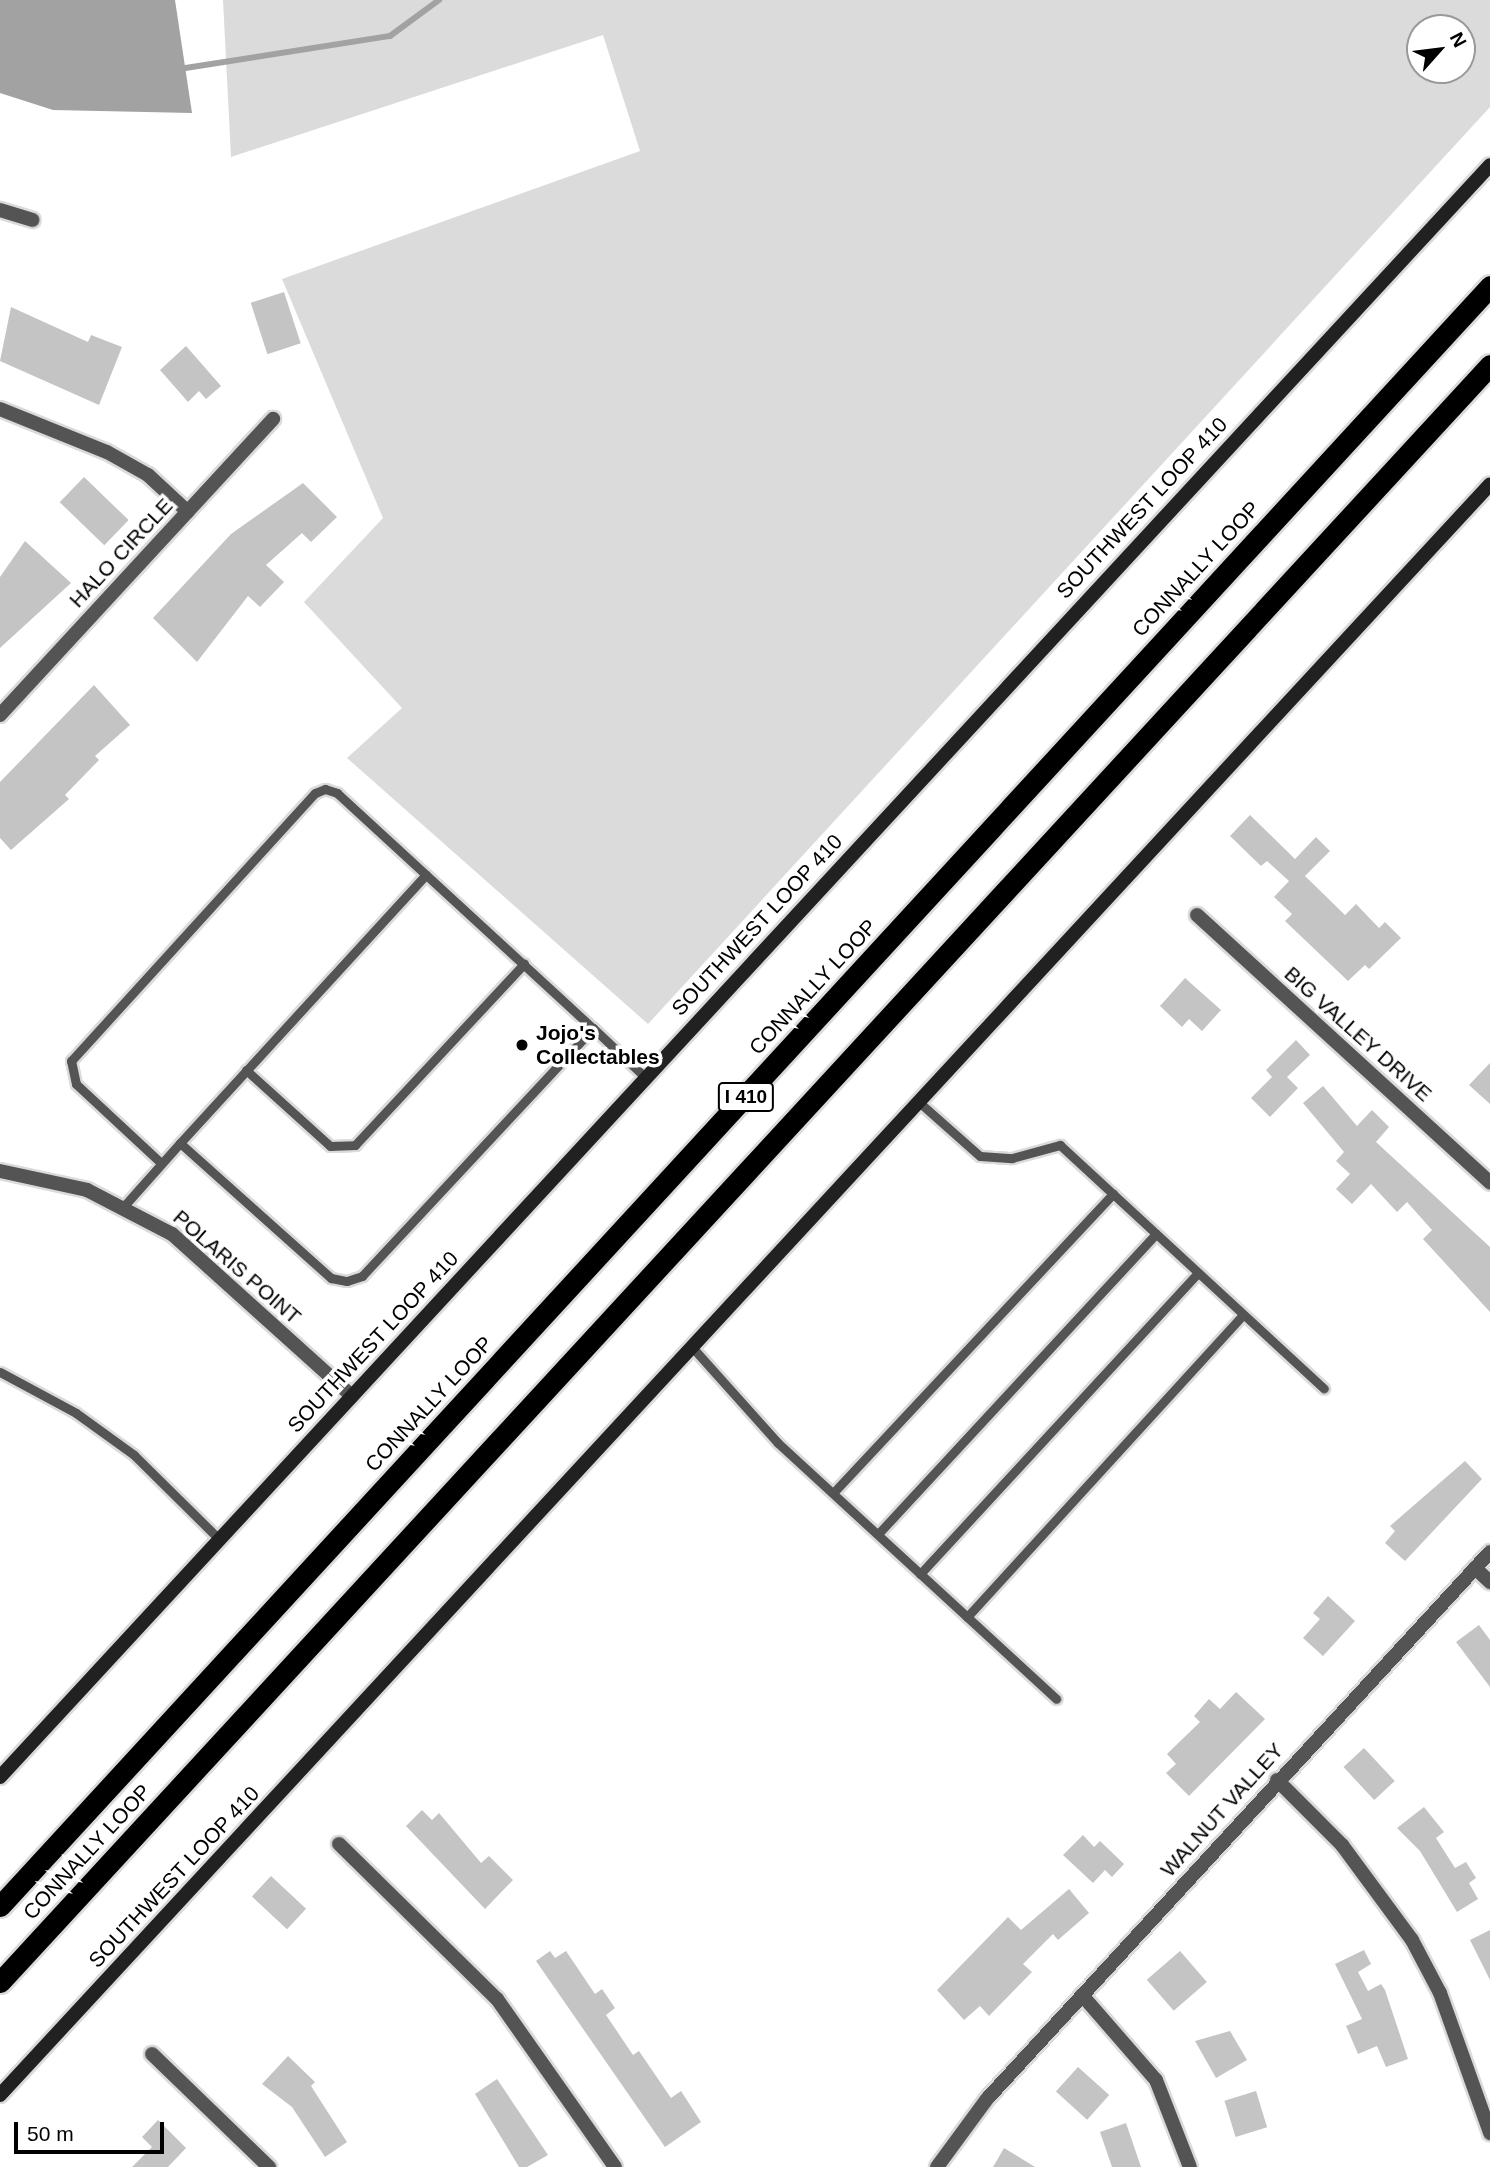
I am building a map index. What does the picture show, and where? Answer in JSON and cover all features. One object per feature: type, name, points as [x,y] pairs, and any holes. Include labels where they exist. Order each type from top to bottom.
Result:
[{"type":"highway","name":"CONNALLY LOOP","points":[[0,1906],[1490,286]]},
{"type":"highway","name":"CONNALLY LOOP","points":[[0,1983],[1490,365]]},
{"type":"main road","name":"SOUTHWEST LOOP 410","points":[[0,1777],[1490,165]]},
{"type":"main road","name":"SOUTHWEST LOOP 410","points":[[0,2095],[1490,484]]},
{"type":"street","points":[[0,210],[32,220]]},
{"type":"street","points":[[0,409],[107,452],[149,475],[188,512]]},
{"type":"street","name":"HALO CIRCLE","points":[[0,715],[273,419]]},
{"type":"street","name":"BIG VALLEY DRIVE","points":[[1197,915],[1490,1183]]},
{"type":"street","name":"POLARIS POINT","points":[[0,1171],[87,1190],[124,1206],[207,1264],[352,1396]]},
{"type":"street","name":"WALNUT VALLEY","points":[[937,2167],[987,2099],[1490,1552]]},
{"type":"street","points":[[1475,1568],[1490,1582]]},
{"type":"street","points":[[1278,1780],[1342,1844],[1412,1940],[1440,1993],[1490,2133]]},
{"type":"street","points":[[339,1844],[497,1999],[615,2167]]},
{"type":"street","points":[[1082,1995],[1156,2080],[1190,2167]]},
{"type":"street","points":[[152,2054],[269,2167]]},
{"type":"lane","points":[[161,1163],[76,1084],[71,1061],[314,793],[337,793],[645,1077]]},
{"type":"lane","points":[[124,1206],[426,875]]},
{"type":"lane","points":[[246,1070],[330,1146],[355,1145],[524,964]]},
{"type":"lane","points":[[180,1143],[331,1278],[347,1281],[362,1276],[593,1028]]},
{"type":"lane","points":[[920,1103],[980,1156],[1012,1158],[1060,1145],[1324,1389]]},
{"type":"lane","points":[[833,1493],[1112,1194]]},
{"type":"lane","points":[[878,1534],[1156,1234]]},
{"type":"lane","points":[[920,1574],[1198,1273]]},
{"type":"lane","points":[[967,1617],[1243,1315]]},
{"type":"lane","points":[[693,1348],[833,1493],[1056,1699]]},
{"type":"lane","points":[[0,1372],[76,1413],[134,1455],[219,1538]]},
{"type":"shaded area","points":[[0,0],[175,0],[192,113],[53,110],[0,93]]},
{"type":"shaded area","points":[[223,0],[1490,0],[1490,107],[648,1024],[347,758],[402,708],[304,602],[383,518],[282,279],[640,151],[603,35],[231,157]]},
{"type":"building","points":[[284,292],[301,343],[267,354],[251,303]]},
{"type":"building","points":[[11,307],[88,342],[91,335],[122,347],[99,405],[0,361]]},
{"type":"building","points":[[186,346],[221,386],[206,399],[199,391],[188,402],[160,370]]},
{"type":"building","points":[[84,477],[129,520],[104,545],[60,502]]},
{"type":"building","points":[[303,483],[337,517],[311,542],[302,533],[266,565],[284,582],[260,607],[248,596],[197,662],[153,618],[231,534]]},
{"type":"building","points":[[25,541],[71,583],[0,648],[0,577]]},
{"type":"building","points":[[94,685],[130,725],[95,756],[99,760],[65,795],[69,799],[11,850],[0,838],[0,782]]},
{"type":"building","points":[[1250,815],[1295,859],[1316,837],[1330,851],[1305,876],[1345,915],[1356,904],[1379,928],[1385,922],[1401,938],[1369,969],[1365,965],[1348,981],[1285,921],[1292,914],[1274,897],[1289,881],[1267,861],[1261,866],[1230,836]]},
{"type":"building","points":[[1185,978],[1221,1010],[1202,1031],[1189,1019],[1182,1027],[1160,1006]]},
{"type":"building","points":[[1296,1040],[1310,1055],[1287,1077],[1298,1088],[1270,1117],[1251,1098],[1272,1077],[1266,1070]]},
{"type":"building","points":[[1490,1063],[1490,1104],[1469,1085]]},
{"type":"building","points":[[1323,1086],[1357,1126],[1372,1110],[1389,1127],[1376,1142],[1490,1247],[1490,1312],[1423,1239],[1432,1230],[1407,1202],[1397,1212],[1371,1184],[1352,1204],[1336,1189],[1350,1174],[1336,1161],[1344,1152],[1303,1103]]},
{"type":"building","points":[[1465,1461],[1482,1479],[1405,1561],[1385,1543],[1395,1531],[1390,1526]]},
{"type":"building","points":[[1328,1596],[1355,1621],[1323,1656],[1303,1638],[1320,1619],[1313,1613]]},
{"type":"building","points":[[1479,1625],[1490,1640],[1490,1687],[1456,1642]]},
{"type":"building","points":[[1236,1692],[1265,1719],[1189,1796],[1166,1773],[1176,1764],[1167,1754],[1200,1722],[1194,1716],[1209,1699],[1220,1709]]},
{"type":"building","points":[[1364,1748],[1395,1781],[1374,1800],[1344,1767]]},
{"type":"building","points":[[1424,1807],[1444,1832],[1436,1838],[1455,1868],[1466,1862],[1476,1878],[1469,1883],[1478,1899],[1457,1912],[1420,1851],[1397,1828]]},
{"type":"building","points":[[422,1810],[432,1820],[439,1813],[481,1863],[489,1856],[513,1880],[485,1909],[406,1826]]},
{"type":"building","points":[[1083,1835],[1094,1847],[1100,1841],[1124,1864],[1112,1877],[1105,1870],[1093,1883],[1063,1855]]},
{"type":"building","points":[[271,1876],[306,1909],[287,1929],[252,1896]]},
{"type":"building","points":[[1069,1889],[1089,1913],[1058,1940],[1053,1934],[1023,1964],[1032,1972],[989,2016],[980,2006],[964,2020],[937,1990],[1008,1917],[1021,1930]]},
{"type":"building","points":[[1490,1930],[1490,1980],[1470,1940]]},
{"type":"building","points":[[1364,1950],[1371,1964],[1358,1972],[1368,1991],[1381,1984],[1385,1990],[1408,2059],[1386,2067],[1377,2046],[1358,2054],[1346,2026],[1362,2019],[1335,1964]]},
{"type":"building","points":[[550,1951],[555,1958],[566,1951],[595,1994],[602,1989],[615,2008],[606,2015],[633,2055],[639,2051],[671,2098],[681,2091],[701,2122],[665,2147],[536,1961]]},
{"type":"building","points":[[1180,1951],[1207,1982],[1174,2011],[1147,1980]]},
{"type":"building","points":[[1230,2031],[1247,2060],[1216,2078],[1195,2041]]},
{"type":"building","points":[[288,2056],[315,2082],[311,2086],[347,2142],[325,2157],[292,2107],[262,2084]]},
{"type":"building","points":[[1078,2067],[1109,2095],[1087,2120],[1056,2092]]},
{"type":"building","points":[[497,2079],[548,2155],[527,2167],[519,2167],[475,2094]]},
{"type":"building","points":[[1256,2091],[1267,2127],[1236,2137],[1224,2101]]},
{"type":"building","points":[[158,2120],[186,2148],[168,2167],[132,2167],[152,2147],[142,2137]]},
{"type":"building","points":[[1126,2123],[1141,2167],[1112,2167],[1100,2132]]},
{"type":"building","points":[[1004,2148],[1035,2167],[993,2167]]},
{"type":"waterway","points":[[179,69],[390,36],[439,0]]},
{"type":"place","name":"Jojo's Collectables","points":[[522,1045]]}]
